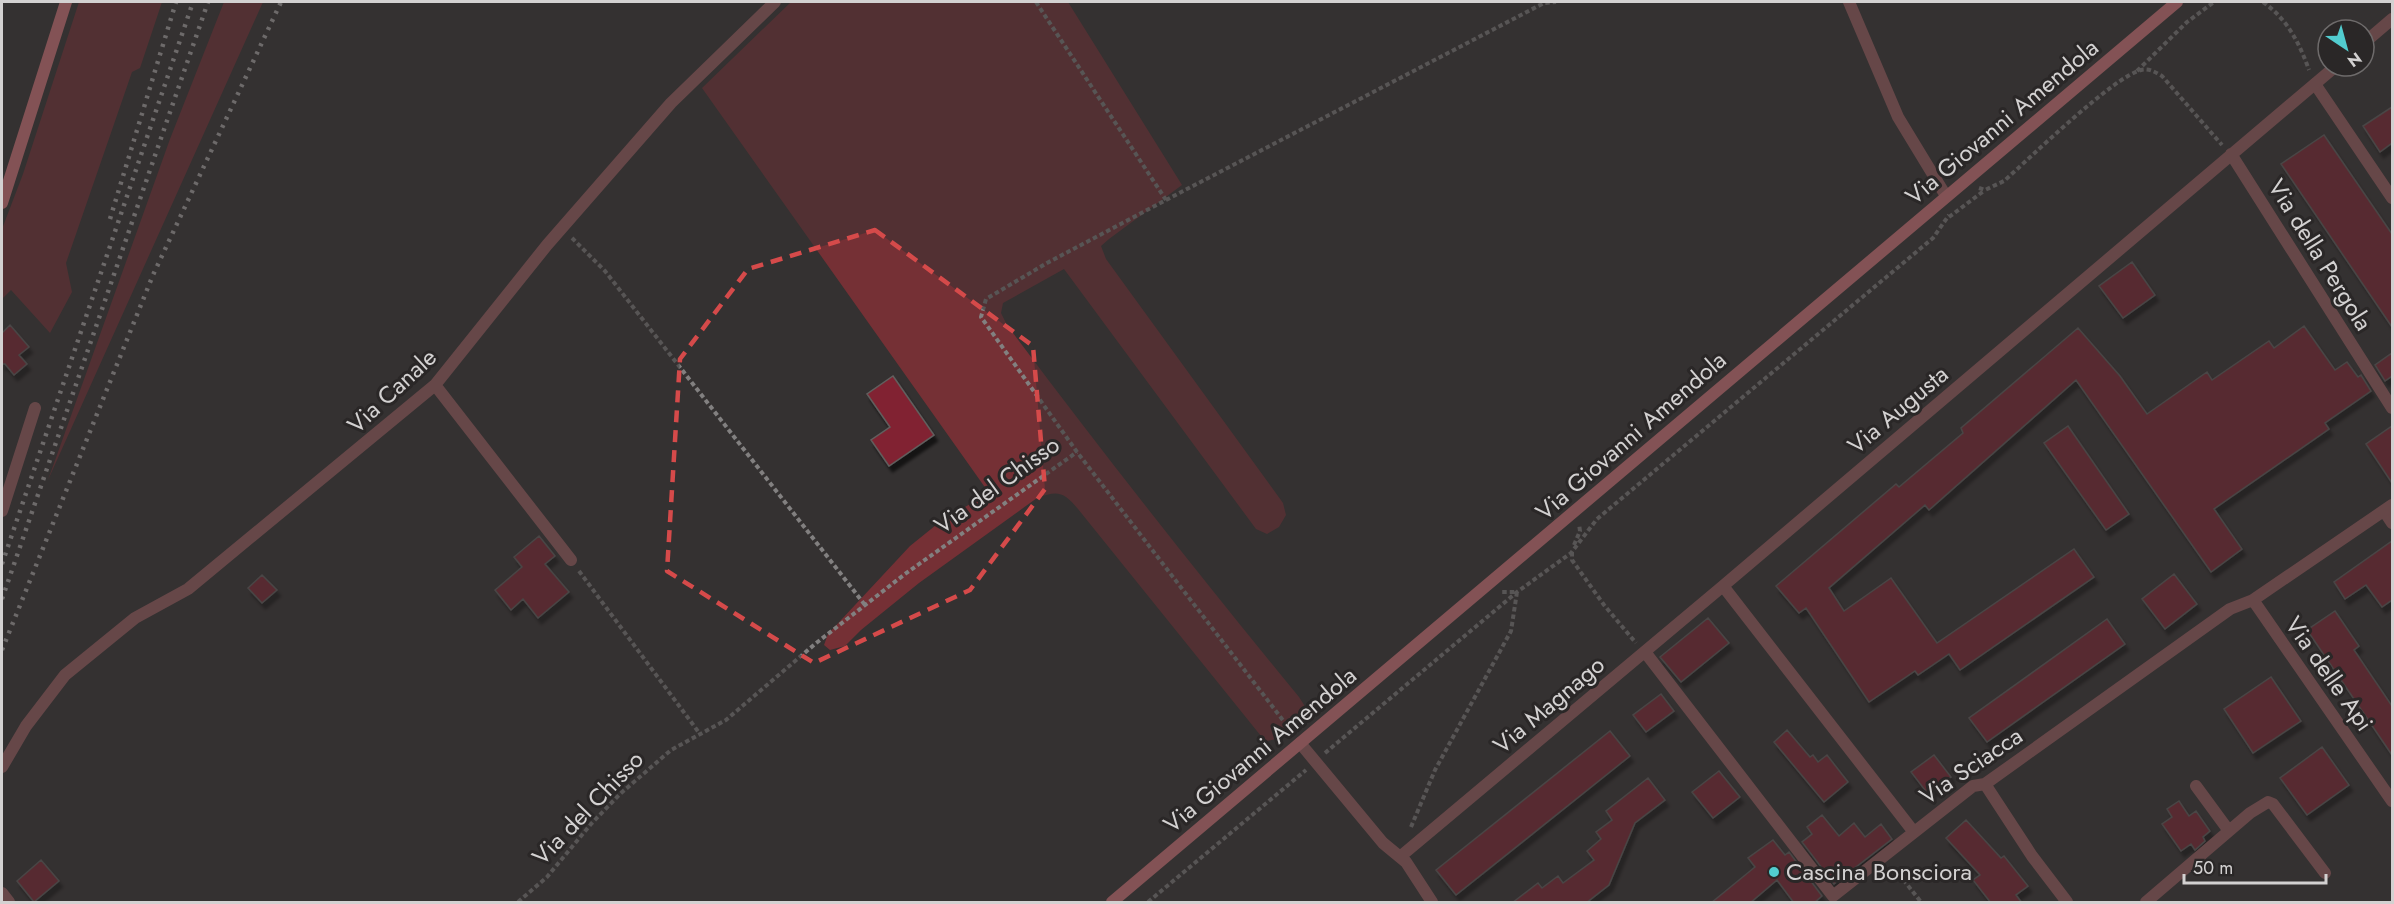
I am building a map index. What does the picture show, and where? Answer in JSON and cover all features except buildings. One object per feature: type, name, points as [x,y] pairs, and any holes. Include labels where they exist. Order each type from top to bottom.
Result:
[{"type":"main road","points":[[2,203],[66,2]]},
{"type":"main road","name":"Via Giovanni Amendola","points":[[1112,903],[2177,2]]},
{"type":"street","name":"Via Canale","points":[[2,767],[26,726],[65,675],[135,618],[188,589],[435,386],[562,228],[671,102],[774,2]]},
{"type":"street","points":[[1850,2],[1898,117],[1946,196]]},
{"type":"street","points":[[2376,33],[2392,19]]},
{"type":"street","name":"Via Augusta","points":[[1723,586],[2321,78]]},
{"type":"street","points":[[2314,84],[2392,198]]},
{"type":"street","name":"Via della Pergola","points":[[2231,154],[2392,408]]},
{"type":"street","points":[[435,386],[571,560]]},
{"type":"street","points":[[2,511],[35,408]]},
{"type":"street","points":[[2388,508],[2392,523]]},
{"type":"street","name":"Via Sciacca","points":[[1645,652],[1833,896],[1973,786],[1985,784],[2230,609],[2253,600],[2388,508]]},
{"type":"street","points":[[1723,586],[1913,831]]},
{"type":"street","name":"Via Magnago","points":[[1401,855],[1723,586]]},
{"type":"street","name":"Via delle Api","points":[[2253,600],[2392,801]]},
{"type":"street","points":[[1300,743],[1383,843],[1401,855],[1432,903]]},
{"type":"street","points":[[1985,784],[2032,856],[2067,903]]},
{"type":"street","points":[[2196,786],[2229,831]]},
{"type":"street","points":[[2146,903],[2229,831],[2268,802],[2273,804],[2325,873]]},
{"type":"street","points":[[2,893],[9,903]]},
{"type":"path","points":[[1035,2],[1166,200],[1544,3]]},
{"type":"path","points":[[1536,2],[1556,2]]},
{"type":"path","points":[[1148,903],[1517,592],[1571,553],[1597,519],[1933,238],[1949,217],[1985,190],[2004,181],[2115,85],[2137,72],[2187,22],[2214,2]]},
{"type":"path","points":[[2263,2],[2281,17],[2295,37],[2314,84]]},
{"type":"path","points":[[2137,72],[2153,70],[2162,76],[2231,154]]},
{"type":"path","points":[[1962,183],[1985,190]]},
{"type":"path","points":[[1946,196],[1949,217]]},
{"type":"path","name":"Via del Chisso","points":[[518,903],[547,877],[591,824],[620,794],[671,750],[726,720],[814,644],[865,605],[1077,452],[981,316],[986,299],[1047,262],[1166,200]]},
{"type":"path","points":[[562,228],[605,271],[865,605]]},
{"type":"path","points":[[1077,452],[1300,743]]},
{"type":"path","points":[[1578,509],[1580,531],[1571,553],[1572,560],[1604,605],[1645,652]]},
{"type":"path","points":[[571,560],[700,734]]},
{"type":"path","name":"Via Magnago","points":[[1409,834],[1416,810],[1435,770],[1511,631],[1517,592]]},
{"type":"path","points":[[1884,855],[1921,903]]},
{"type":"highlighted area","points":[[875,230],[1033,346],[1045,489],[970,590],[814,663],[667,571],[680,359],[748,269]]},
{"type":"shaded area","points":[[79,2],[162,2],[140,68],[132,72],[66,263],[72,292],[50,333],[11,290],[2,299],[2,229],[23,174]]},
{"type":"shaded area","points":[[224,2],[263,2],[48,480],[170,139]]},
{"type":"shaded area","points":[[791,2],[1068,2],[1182,185],[1101,246],[1106,259],[1283,503],[1286,515],[1279,527],[1267,534],[1256,529],[1064,269],[1003,303],[1001,313],[1007,325],[1114,466],[1299,697],[1306,708],[1304,714],[1296,726],[1285,735],[1265,741],[1078,509],[1069,499],[1056,493],[1037,498],[919,583],[861,630],[845,646],[830,650],[824,645],[828,634],[910,546],[941,521],[989,493],[702,88]]},
{"type":"railway","points":[[110,219],[176,2]]},
{"type":"railway","points":[[2,564],[193,2]]},
{"type":"railway","points":[[2,599],[208,2]]},
{"type":"railway","points":[[2,650],[153,275],[281,2]]},
{"type":"place","name":"Cascina Bonsciora","points":[[1774,872]]}]
